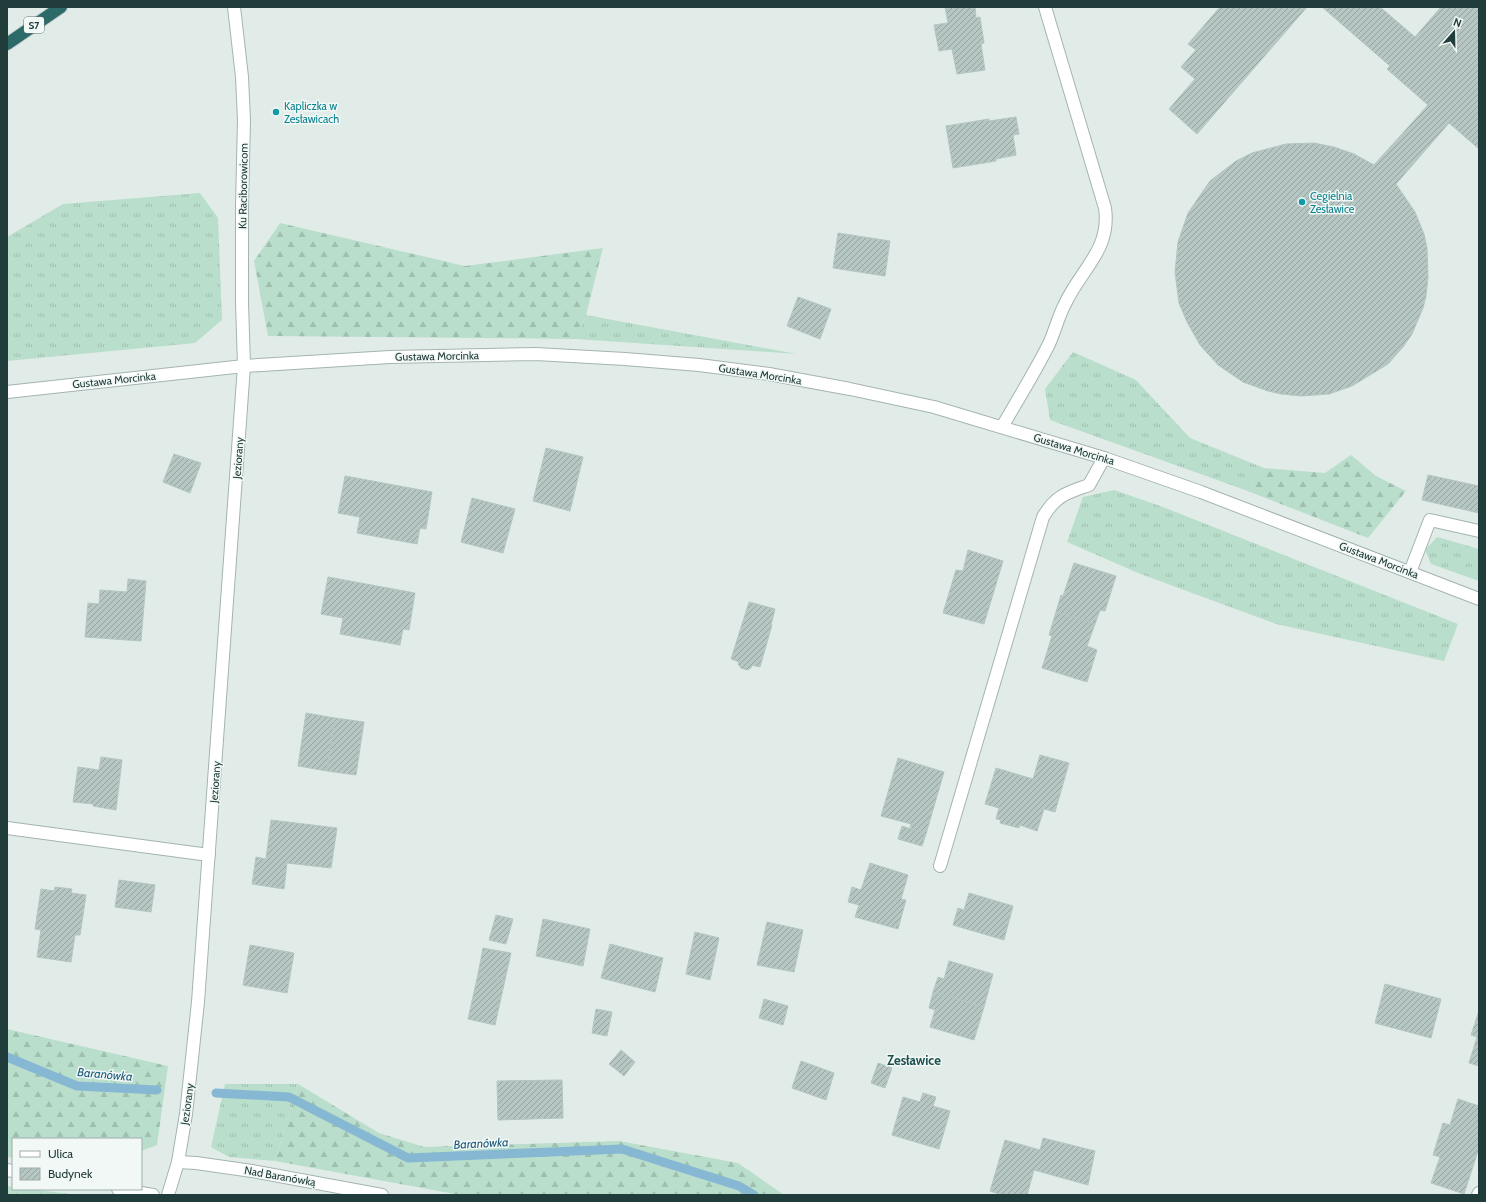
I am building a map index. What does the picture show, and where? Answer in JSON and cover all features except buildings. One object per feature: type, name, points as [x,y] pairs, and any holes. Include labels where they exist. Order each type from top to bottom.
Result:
[{"type":"highway","name":"S7","points":[[7,44],[61,7]]},
{"type":"street","name":"Ku Raciborowicom","points":[[234,7],[242,77],[244,120],[242,245],[244,366]]},
{"type":"street","points":[[1002,426],[1049,343],[1065,303],[1095,256],[1106,231],[1105,208],[1045,7]]},
{"type":"street","name":"Gustawa Morcinka","points":[[7,392],[244,366],[390,357],[536,354],[699,365],[769,374],[934,407],[1002,426],[1104,458],[1201,492],[1479,600]]},
{"type":"street","name":"Jeziorany","points":[[168,1195],[178,1162],[194,1051],[244,366]]},
{"type":"street","points":[[940,866],[1043,517],[1050,505],[1063,494],[1089,485],[1104,458]]},
{"type":"street","points":[[1410,572],[1430,520],[1479,531]]},
{"type":"street","points":[[7,828],[209,855]]},
{"type":"street","name":"Nad Baranówką","points":[[178,1162],[252,1171],[382,1195]]},
{"type":"street","points":[[124,1190],[153,1195]]},
{"type":"green space","points":[[200,193],[218,218],[222,320],[195,343],[7,361],[7,237],[63,204]]},
{"type":"green space","points":[[280,223],[465,266],[603,248],[586,315],[576,339],[268,336],[254,261]]},
{"type":"green space","points":[[586,315],[797,354],[576,339]]},
{"type":"green space","points":[[1073,352],[1136,380],[1190,438],[1264,468],[1245,490],[1050,420],[1045,389]]},
{"type":"green space","points":[[1351,455],[1376,476],[1406,491],[1368,538],[1245,490],[1264,468],[1325,473]]},
{"type":"green space","points":[[1114,490],[1163,507],[1458,624],[1444,661],[1276,624],[1138,573],[1067,542],[1083,497]]},
{"type":"green space","points":[[1437,537],[1479,549],[1479,581],[1431,564],[1425,550]]},
{"type":"green space","points":[[7,1029],[168,1066],[157,1145],[142,1151],[142,1138],[12,1138],[12,1158],[7,1157]]},
{"type":"green space","points":[[225,1084],[298,1084],[275,1161],[229,1157],[211,1147]]},
{"type":"green space","points":[[298,1084],[379,1133],[424,1147],[619,1141],[738,1163],[784,1195],[460,1195],[275,1161]]},
{"type":"green space","points":[[7,1186],[12,1187],[12,1190],[38,1190],[80,1195],[7,1195]]},
{"type":"waterway","name":"Baranówka","points":[[7,1057],[77,1086],[157,1090]]},
{"type":"waterway","name":"Baranówka","points":[[216,1093],[289,1097],[408,1158],[622,1149],[739,1186],[754,1195]]},
{"type":"place","name":"Kapliczka w Zesławicach","points":[[276,112]]},
{"type":"place","name":"Cegielnia Zesławice","points":[[1302,202]]},
{"type":"district","name":"Zesławice","points":[[914,1060]]}]
